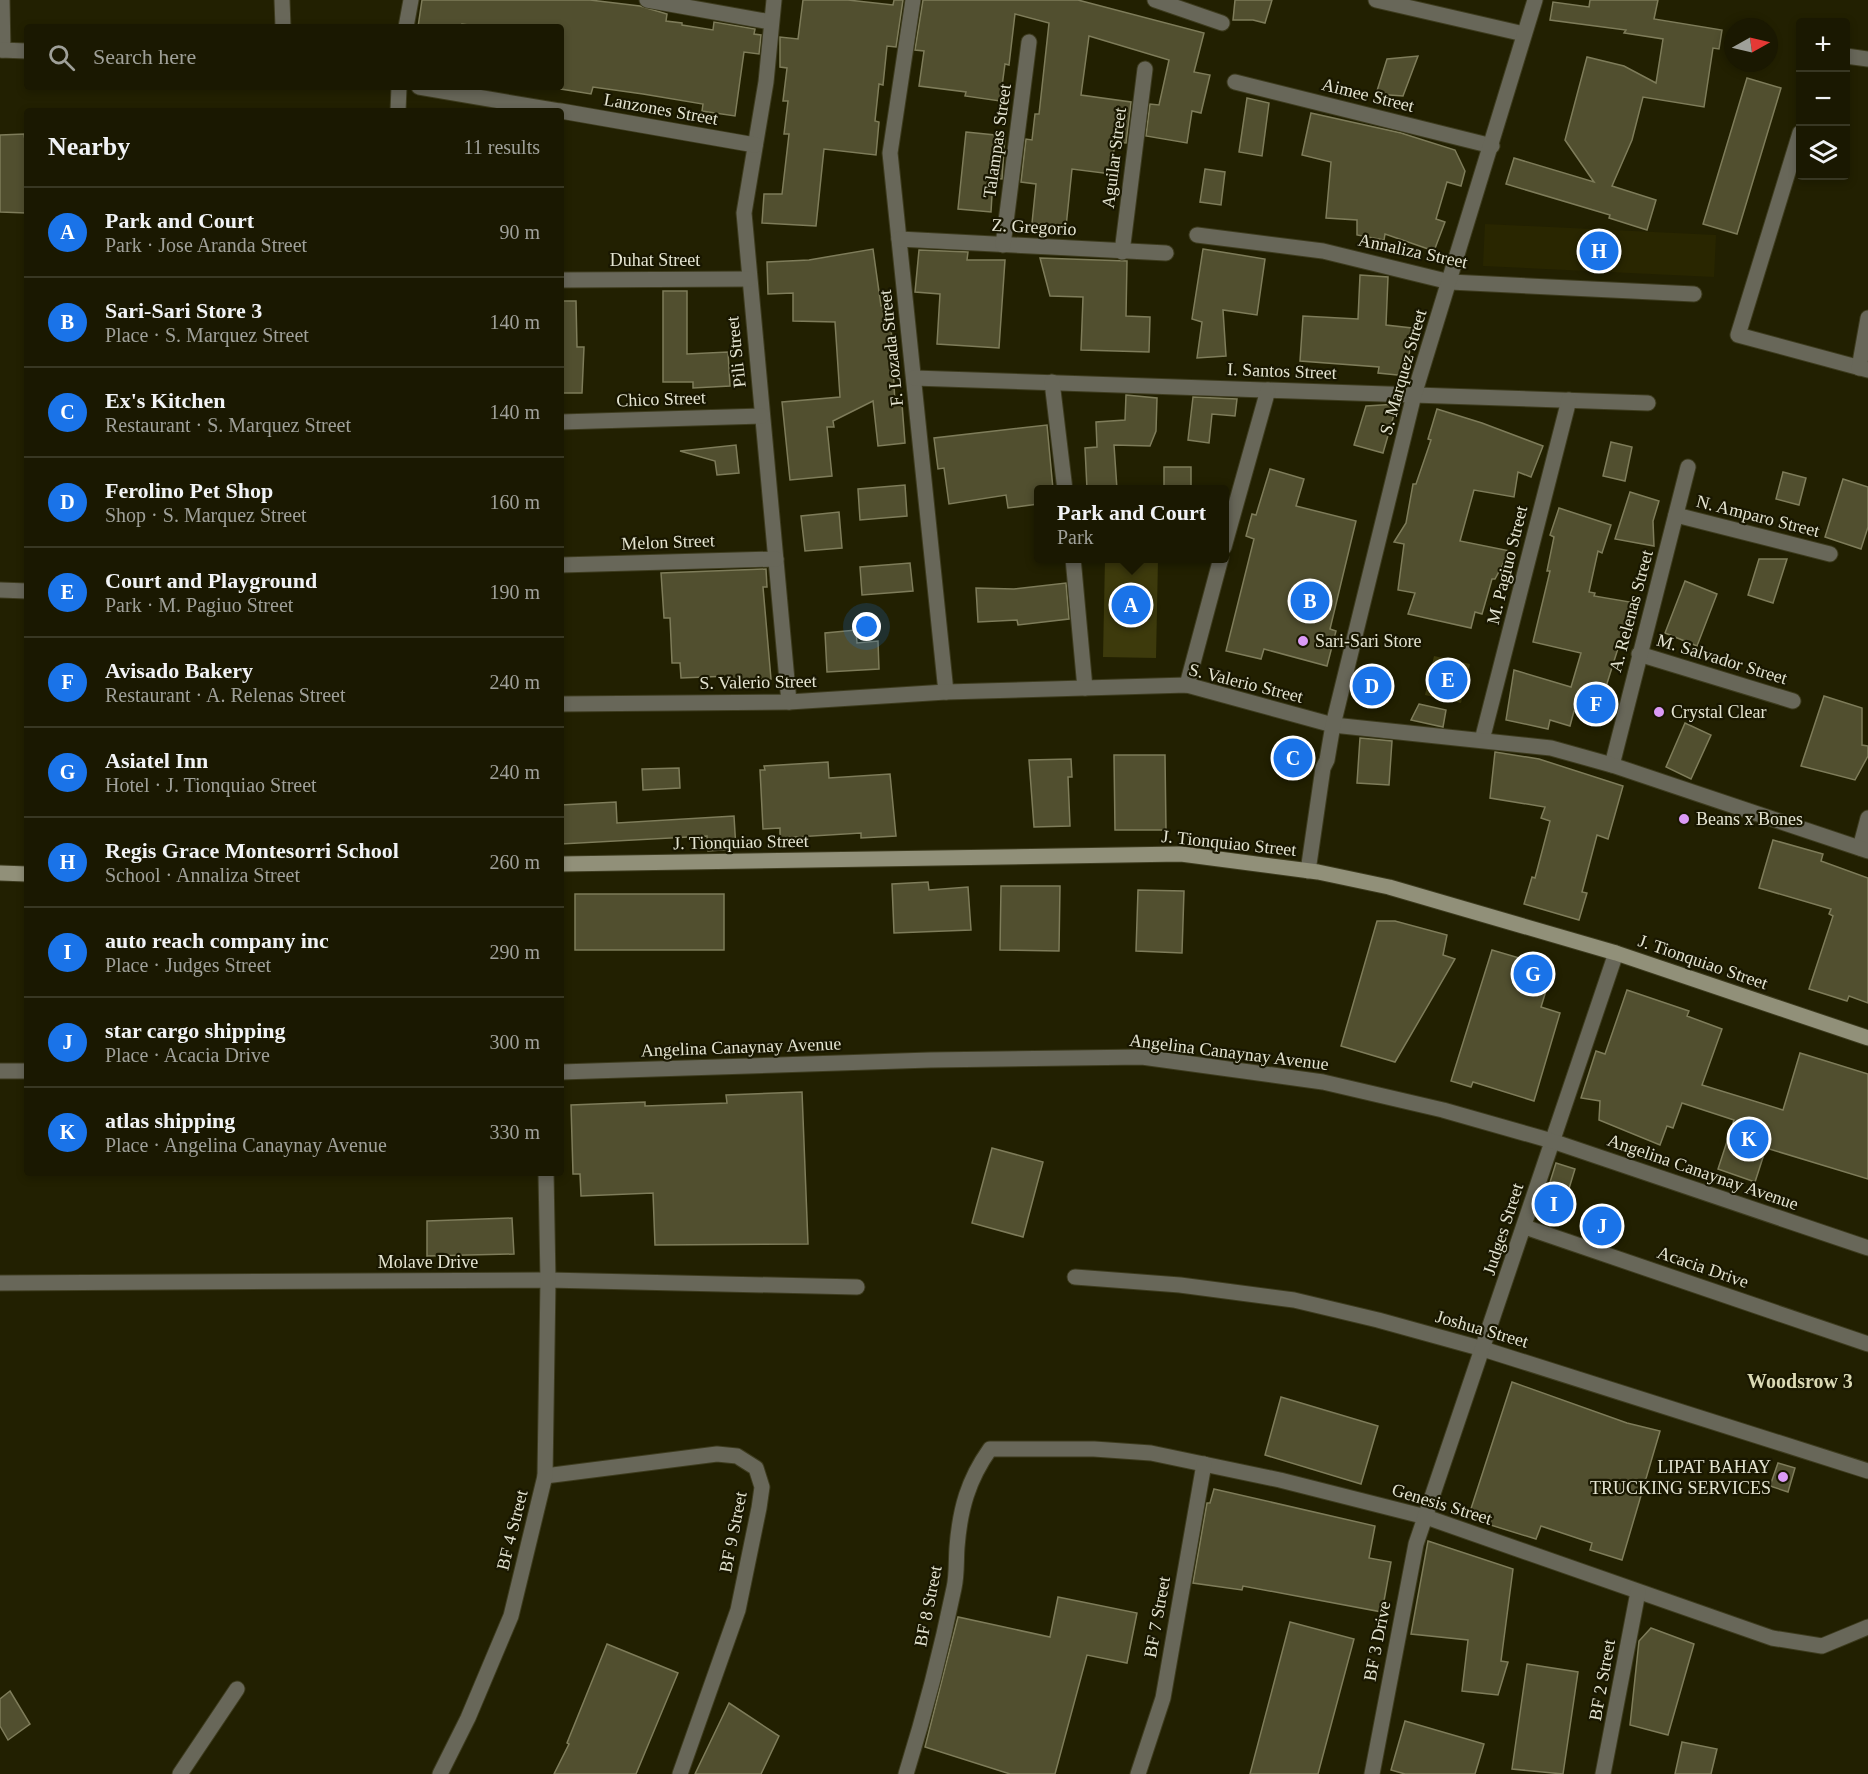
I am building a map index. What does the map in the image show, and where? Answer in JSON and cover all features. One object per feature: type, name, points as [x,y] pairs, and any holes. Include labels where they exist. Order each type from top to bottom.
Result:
[{"type":"main road","name":"J. Tionquiao Street","points":[[564,864],[1181,854],[1313,872],[1389,887],[1616,953],[1868,1038]]},
{"type":"main road","points":[[0,873],[24,874]]},
{"type":"street","points":[[2,0],[1,50],[24,51]]},
{"type":"street","points":[[282,0],[283,24]]},
{"type":"street","points":[[407,24],[411,0]]},
{"type":"street","points":[[649,0],[771,22]]},
{"type":"street","name":"Pili Street","points":[[774,0],[766,82],[744,213],[748,279],[789,702]]},
{"type":"street","name":"F. Lozada Street","points":[[913,0],[890,153],[946,692]]},
{"type":"street","points":[[1155,0],[1222,23]]},
{"type":"street","points":[[1376,0],[1524,34]]},
{"type":"street","name":"S. Marquez Street","points":[[1313,872],[1323,768],[1328,760],[1333,725],[1414,395],[1535,0]]},
{"type":"street","name":"Talampas Street","points":[[1003,245],[1029,42]]},
{"type":"street","points":[[1850,57],[1868,59]]},
{"type":"street","name":"Aguilar Street","points":[[1122,252],[1145,69]]},
{"type":"street","name":"Aimee Street","points":[[1235,82],[1492,146]]},
{"type":"street","points":[[398,108],[399,90]]},
{"type":"street","name":"Lanzones Street","points":[[437,90],[542,108]]},
{"type":"street","name":"Lanzones Street","points":[[564,112],[755,145]]},
{"type":"street","points":[[1796,147],[1738,335],[1864,369],[1868,318]]},
{"type":"street","name":"Annaliza Street","points":[[1197,235],[1323,251],[1450,282],[1694,294]]},
{"type":"street","name":"Z. Gregorio","points":[[899,239],[1166,253]]},
{"type":"street","name":"Duhat Street","points":[[564,280],[748,279]]},
{"type":"street","name":"I. Santos Street","points":[[914,378],[1648,403]]},
{"type":"street","points":[[1052,382],[1065,485]]},
{"type":"street","points":[[1229,530],[1268,390]]},
{"type":"street","name":"M. Pagiuo Street","points":[[1482,740],[1569,400]]},
{"type":"street","name":"Chico Street","points":[[564,422],[762,416]]},
{"type":"street","name":"A. Relenas Street","points":[[1612,765],[1688,467]]},
{"type":"street","name":"N. Amparo Street","points":[[1676,515],[1830,554]]},
{"type":"street","name":"Melon Street","points":[[564,565],[776,558]]},
{"type":"street","points":[[1073,563],[1085,688]]},
{"type":"street","points":[[1187,685],[1220,563]]},
{"type":"street","points":[[0,590],[24,591]]},
{"type":"street","name":"M. Salvador Street","points":[[1639,654],[1793,701]]},
{"type":"street","name":"S. Valerio Street","points":[[564,704],[789,702],[946,692],[1187,685],[1333,725],[1551,748],[1612,765],[1864,849]]},
{"type":"street","points":[[1864,849],[1868,818]]},
{"type":"street","name":"Judges Street","points":[[1426,1517],[1616,953]]},
{"type":"street","name":"Angelina Canaynay Avenue","points":[[564,1072],[918,1060],[1142,1057],[1323,1082],[1443,1110],[1552,1141],[1868,1248]]},
{"type":"street","points":[[0,1071],[24,1071]]},
{"type":"street","name":"BF 4 Street","points":[[440,1774],[468,1718],[511,1616],[545,1476],[548,1280],[546,1176]]},
{"type":"street","name":"Acacia Drive","points":[[1525,1227],[1868,1344]]},
{"type":"street","name":"Joshua Street","points":[[1075,1277],[1180,1285],[1294,1300],[1483,1349],[1868,1471]]},
{"type":"street","name":"Molave Drive","points":[[0,1283],[548,1280],[857,1287]]},
{"type":"street","name":"Genesis Street","points":[[990,1449],[1094,1449],[1151,1453],[1426,1517],[1772,1638],[1822,1646],[1868,1627]]},
{"type":"street","name":"BF 8 Street","points":[[906,1774],[924,1716],[955,1584],[959,1524],[966,1489],[975,1469],[990,1449]]},
{"type":"street","name":"BF 9 Street","points":[[545,1476],[717,1454],[737,1456],[756,1468],[762,1487],[738,1610],[680,1774]]},
{"type":"street","name":"BF 7 Street","points":[[1138,1774],[1163,1698],[1204,1464]]},
{"type":"street","name":"BF 3 Drive","points":[[1372,1774],[1411,1563],[1426,1517]]},
{"type":"street","name":"BF 2 Street","points":[[1603,1774],[1638,1592]]},
{"type":"street","points":[[180,1774],[237,1689]]},
{"type":"shaded area","points":[[1485,224],[1716,235],[1714,277],[1483,266]]},
{"type":"shaded area","points":[[1105,563],[1158,563],[1156,658],[1103,657]]},
{"type":"shaded area","points":[[1434,656],[1470,664],[1461,703],[1425,695]]},
{"type":"building","points":[[422,0],[590,0],[640,6],[667,14],[666,21],[682,23],[682,25],[713,30],[714,22],[755,29],[754,34],[761,35],[759,54],[744,52],[735,116],[702,111],[703,104],[643,94],[593,87],[591,94],[564,90],[564,24],[418,24]]},
{"type":"building","points":[[803,0],[848,0],[893,5],[894,0],[903,0],[896,47],[887,46],[883,85],[879,84],[875,121],[879,122],[876,155],[824,149],[816,226],[762,223],[764,194],[782,194],[789,134],[784,134],[788,101],[783,101],[787,68],[780,67],[780,37],[798,39]]},
{"type":"building","points":[[923,0],[1078,0],[1204,33],[1194,72],[1210,75],[1201,113],[1192,111],[1187,143],[1146,136],[1150,104],[1159,105],[1169,60],[1089,36],[1081,95],[1131,102],[1126,143],[1115,142],[1111,174],[1072,169],[1066,227],[1032,223],[1036,184],[1021,182],[1026,139],[1032,140],[1035,114],[1039,114],[1049,23],[1015,14],[1009,65],[1005,64],[1000,101],[965,96],[966,92],[919,86],[924,51],[915,50]]},
{"type":"building","points":[[1235,0],[1272,0],[1265,23],[1253,20],[1233,20]]},
{"type":"building","points":[[1590,0],[1658,0],[1654,19],[1722,30],[1719,49],[1713,48],[1704,107],[1643,97],[1632,140],[1612,186],[1656,200],[1647,230],[1609,218],[1610,215],[1506,184],[1514,158],[1594,182],[1565,140],[1587,57],[1624,66],[1656,83],[1663,39],[1624,33],[1626,30],[1550,20],[1553,2],[1589,7]]},
{"type":"building","points":[[1418,56],[1403,96],[1376,94],[1387,59]]},
{"type":"building","points":[[1747,78],[1781,88],[1737,234],[1703,224]]},
{"type":"building","points":[[1247,98],[1269,103],[1262,156],[1239,152]]},
{"type":"building","points":[[1311,113],[1401,133],[1455,150],[1465,171],[1461,186],[1447,182],[1436,219],[1445,222],[1434,251],[1385,234],[1384,240],[1357,235],[1357,220],[1326,218],[1331,162],[1302,155]]},
{"type":"building","points":[[966,132],[1005,136],[1002,179],[993,178],[991,212],[958,209]]},
{"type":"building","points":[[24,134],[24,213],[0,212],[0,135]]},
{"type":"building","points":[[1205,169],[1225,172],[1221,205],[1200,202]]},
{"type":"building","points":[[873,249],[881,306],[890,305],[895,404],[902,404],[905,443],[878,446],[873,401],[833,421],[834,427],[827,427],[832,476],[790,480],[782,402],[840,397],[835,322],[793,321],[793,293],[768,294],[767,262],[809,260]]},
{"type":"building","points":[[1203,249],[1265,259],[1257,315],[1223,310],[1226,356],[1197,358],[1202,322],[1192,319]]},
{"type":"building","points":[[919,250],[968,252],[967,260],[1005,260],[999,348],[937,344],[940,294],[915,292]]},
{"type":"building","points":[[1040,258],[1127,261],[1126,316],[1150,317],[1149,352],[1081,350],[1083,297],[1050,296]]},
{"type":"building","points":[[1360,275],[1388,277],[1386,325],[1412,328],[1407,376],[1378,373],[1379,367],[1300,361],[1303,316],[1358,319]]},
{"type":"building","points":[[663,291],[687,291],[687,354],[728,352],[730,386],[693,388],[693,382],[663,382]]},
{"type":"building","points":[[564,301],[576,301],[577,347],[584,347],[582,393],[564,393]]},
{"type":"building","points":[[1126,395],[1157,398],[1156,431],[1150,446],[1114,445],[1117,485],[1087,485],[1085,448],[1097,447],[1096,422],[1125,420]]},
{"type":"building","points":[[1193,397],[1237,399],[1235,416],[1212,414],[1209,443],[1188,440]]},
{"type":"building","points":[[1397,404],[1383,453],[1354,445],[1366,406]]},
{"type":"building","points":[[1437,409],[1543,446],[1531,477],[1518,472],[1514,497],[1474,490],[1460,541],[1510,551],[1495,579],[1492,579],[1482,614],[1475,612],[1471,628],[1408,614],[1415,593],[1398,590],[1404,544],[1394,542],[1406,523],[1413,484],[1416,484],[1431,440],[1428,439]]},
{"type":"building","points":[[1047,425],[1053,485],[1034,485],[1034,505],[1008,508],[1006,495],[949,504],[944,468],[938,469],[934,438]]},
{"type":"building","points":[[1611,442],[1632,447],[1625,481],[1603,476]]},
{"type":"building","points":[[736,445],[739,473],[717,475],[715,461],[680,451]]},
{"type":"building","points":[[1164,467],[1191,467],[1191,485],[1164,485]]},
{"type":"building","points":[[1270,469],[1304,479],[1296,506],[1356,521],[1330,629],[1336,631],[1327,666],[1264,649],[1261,659],[1226,651],[1254,539],[1246,536],[1252,514],[1256,515]]},
{"type":"building","points":[[1783,472],[1806,478],[1799,505],[1776,499]]},
{"type":"building","points":[[1843,479],[1868,487],[1868,527],[1861,549],[1825,537]]},
{"type":"building","points":[[905,485],[907,516],[860,520],[858,489]]},
{"type":"building","points":[[1630,492],[1659,501],[1653,521],[1654,546],[1615,539]]},
{"type":"building","points":[[1559,508],[1611,525],[1602,553],[1598,551],[1589,592],[1595,593],[1594,596],[1630,602],[1604,693],[1610,695],[1603,719],[1574,711],[1570,726],[1550,720],[1548,729],[1506,720],[1514,670],[1571,687],[1581,653],[1533,642],[1550,571],[1547,571],[1554,537],[1550,535]]},
{"type":"building","points":[[839,512],[842,548],[805,551],[801,516]]},
{"type":"building","points":[[1759,559],[1787,559],[1773,603],[1748,595]]},
{"type":"building","points":[[910,563],[913,591],[862,595],[860,567]]},
{"type":"building","points":[[766,569],[767,587],[763,587],[771,679],[730,681],[730,676],[681,678],[680,663],[672,663],[670,618],[664,618],[661,573]]},
{"type":"building","points":[[1685,581],[1717,594],[1697,646],[1665,633]]},
{"type":"building","points":[[1066,583],[1069,619],[1018,625],[1017,620],[978,622],[976,588],[1014,589]]},
{"type":"building","points":[[856,630],[857,643],[878,641],[879,669],[827,672],[825,633]]},
{"type":"building","points":[[1362,672],[1388,675],[1380,702],[1357,697]]},
{"type":"building","points":[[1824,696],[1862,708],[1862,745],[1868,746],[1868,756],[1855,780],[1801,766]]},
{"type":"building","points":[[1419,704],[1446,710],[1443,727],[1411,720]]},
{"type":"building","points":[[1685,723],[1711,735],[1691,779],[1666,767]]},
{"type":"building","points":[[1360,738],[1392,741],[1389,785],[1357,783]]},
{"type":"building","points":[[1495,752],[1539,759],[1623,786],[1608,839],[1597,835],[1582,892],[1587,893],[1579,920],[1524,904],[1532,877],[1535,878],[1550,821],[1541,818],[1545,807],[1490,798]]},
{"type":"building","points":[[1114,755],[1165,755],[1166,830],[1115,830]]},
{"type":"building","points":[[1071,759],[1072,777],[1068,777],[1070,826],[1034,827],[1029,760]]},
{"type":"building","points":[[828,762],[829,778],[890,774],[896,836],[861,838],[861,833],[780,838],[780,828],[763,829],[760,770],[765,770],[764,766]]},
{"type":"building","points":[[679,768],[680,788],[643,790],[642,769]]},
{"type":"building","points":[[616,802],[617,823],[734,816],[736,849],[708,851],[707,836],[564,844],[564,805]]},
{"type":"building","points":[[1773,840],[1823,854],[1821,861],[1868,878],[1868,1003],[1849,996],[1847,1001],[1809,989],[1833,916],[1829,914],[1831,909],[1759,888]]},
{"type":"building","points":[[928,882],[929,890],[968,887],[971,930],[894,933],[892,884]]},
{"type":"building","points":[[1001,886],[1060,886],[1059,951],[1000,950]]},
{"type":"building","points":[[1138,890],[1184,891],[1182,953],[1136,951]]},
{"type":"building","points":[[575,894],[724,894],[724,950],[575,950]]},
{"type":"building","points":[[1377,921],[1395,921],[1447,935],[1443,955],[1455,959],[1395,1062],[1341,1046]]},
{"type":"building","points":[[1492,950],[1553,968],[1541,1007],[1560,1013],[1534,1101],[1473,1082],[1471,1087],[1451,1081]]},
{"type":"building","points":[[1627,990],[1689,1011],[1687,1016],[1722,1029],[1702,1085],[1783,1110],[1800,1053],[1868,1074],[1868,1179],[1766,1148],[1755,1182],[1718,1169],[1734,1120],[1682,1103],[1673,1128],[1667,1126],[1660,1145],[1599,1120],[1600,1101],[1581,1098],[1596,1051],[1605,1054]]},
{"type":"building","points":[[802,1092],[808,1244],[655,1245],[653,1193],[581,1196],[580,1174],[573,1174],[571,1105],[645,1102],[645,1106],[727,1103],[726,1095]]},
{"type":"building","points":[[992,1148],[1043,1162],[1023,1237],[972,1223]]},
{"type":"building","points":[[1556,1163],[1575,1169],[1560,1218],[1541,1211]]},
{"type":"building","points":[[512,1218],[514,1254],[427,1256],[427,1221]]},
{"type":"building","points":[[1512,1382],[1627,1423],[1660,1431],[1622,1560],[1590,1550],[1592,1543],[1541,1526],[1536,1539],[1468,1518]]},
{"type":"building","points":[[1281,1397],[1378,1426],[1361,1484],[1265,1455]]},
{"type":"building","name":"LIPAT BAHAY TRUCKING SERVICES","points":[[1778,1463],[1795,1468],[1788,1492],[1770,1486]]},
{"type":"building","points":[[1214,1489],[1375,1526],[1369,1558],[1391,1562],[1382,1612],[1243,1586],[1242,1590],[1193,1583],[1207,1503],[1210,1503]]},
{"type":"building","points":[[1428,1541],[1513,1569],[1501,1661],[1508,1662],[1498,1695],[1462,1691],[1468,1640],[1411,1634]]},
{"type":"building","points":[[1058,1597],[1137,1613],[1127,1663],[1087,1655],[1055,1774],[1010,1774],[925,1747],[958,1617],[1050,1637]]},
{"type":"building","points":[[1290,1622],[1354,1639],[1318,1774],[1250,1774]]},
{"type":"building","points":[[1651,1628],[1694,1644],[1668,1735],[1630,1725],[1639,1641]]},
{"type":"building","points":[[607,1644],[678,1673],[636,1774],[554,1774],[569,1744],[567,1743]]},
{"type":"building","points":[[1527,1664],[1578,1672],[1563,1774],[1512,1769]]},
{"type":"building","points":[[10,1691],[30,1724],[8,1740],[0,1726],[0,1699]]},
{"type":"building","points":[[729,1703],[779,1736],[761,1774],[695,1774]]},
{"type":"building","points":[[1405,1721],[1484,1744],[1475,1774],[1405,1774],[1391,1770]]},
{"type":"building","points":[[1682,1742],[1717,1749],[1711,1774],[1675,1774]]},
{"type":"place","name":"Regis Grace Montesorri School","points":[[1599,251]]},
{"type":"place","name":"Sari-Sari Store 3","points":[[1310,601]]},
{"type":"place","name":"Park and Court","points":[[1131,605]]},
{"type":"place","name":"Sari-Sari Store","points":[[1303,641]]},
{"type":"place","name":"Court and Playground","points":[[1448,680]]},
{"type":"place","name":"Ferolino Pet Shop","points":[[1372,686]]},
{"type":"place","name":"Avisado Bakery","points":[[1596,704]]},
{"type":"place","name":"Crystal Clear","points":[[1659,712]]},
{"type":"place","name":"Ex's Kitchen","points":[[1293,758]]},
{"type":"place","name":"Beans x Bones","points":[[1684,819]]},
{"type":"place","name":"Asiatel Inn","points":[[1533,974]]},
{"type":"place","name":"atlas shipping","points":[[1749,1139]]},
{"type":"place","name":"auto reach company inc","points":[[1554,1204]]},
{"type":"place","name":"star cargo shipping","points":[[1602,1226]]},
{"type":"place","name":"LIPAT BAHAY TRUCKING SERVICES","points":[[1783,1477]]},
{"type":"district","name":"Woodsrow 3","points":[[1800,1381]]}]
